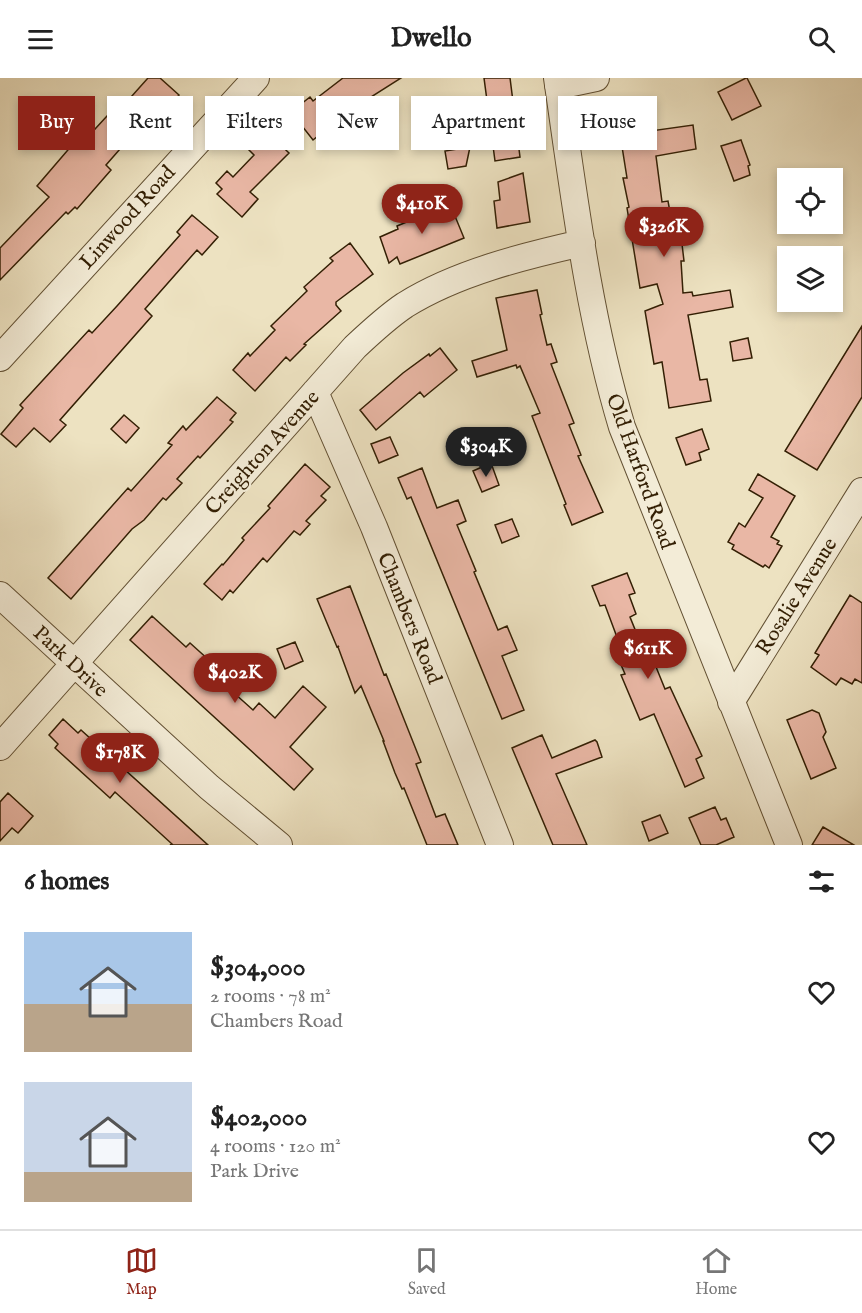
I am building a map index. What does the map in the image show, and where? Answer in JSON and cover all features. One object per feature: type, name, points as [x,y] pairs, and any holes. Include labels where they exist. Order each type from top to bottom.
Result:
[{"type":"street","name":"Linwood Road","points":[[0,358],[256,78]]},
{"type":"street","points":[[557,82],[596,78]]},
{"type":"street","name":"Old Harford Road","points":[[557,82],[598,336],[622,428],[789,845]]},
{"type":"street","name":"Creighton Avenue","points":[[0,747],[355,346],[405,305],[480,271],[524,256],[582,243]]},
{"type":"street","name":"Chambers Road","points":[[315,392],[374,527],[500,845]]},
{"type":"street","name":"Rosalie Avenue","points":[[731,702],[862,491]]},
{"type":"street","name":"Park Drive","points":[[0,595],[210,787],[279,845]]},
{"type":"building","points":[[148,78],[160,78],[179,95],[178,96],[132,96]]},
{"type":"building","points":[[343,78],[401,78],[373,96],[320,96]]},
{"type":"building","points":[[484,78],[510,78],[512,96],[486,96]]},
{"type":"building","points":[[747,78],[761,106],[732,120],[718,92]]},
{"type":"building","points":[[310,97],[313,101],[316,99],[316,138],[313,140],[304,129],[304,102]]},
{"type":"building","points":[[107,116],[107,150],[119,150],[106,165],[111,170],[77,209],[75,207],[68,214],[66,212],[0,280],[0,248],[49,197],[37,186],[68,150],[95,150],[95,129]]},
{"type":"building","points":[[693,125],[696,149],[656,156],[662,202],[668,201],[676,245],[682,244],[683,293],[692,292],[693,296],[730,290],[733,307],[688,315],[700,380],[707,379],[711,401],[669,408],[662,362],[654,364],[645,311],[663,304],[657,284],[640,288],[623,178],[627,178],[623,150],[657,150],[657,130]]},
{"type":"building","points":[[741,140],[750,165],[748,166],[750,175],[734,181],[721,146]]},
{"type":"building","points":[[249,150],[286,150],[289,153],[250,192],[258,199],[242,217],[217,194],[222,189],[216,183],[227,171],[233,177],[254,155]]},
{"type":"building","points":[[469,150],[466,166],[448,169],[445,151]]},
{"type":"building","points":[[494,150],[519,150],[520,157],[495,161]]},
{"type":"building","points":[[523,173],[530,222],[497,228],[494,201],[500,200],[498,182]]},
{"type":"building","points":[[450,204],[464,238],[400,264],[397,257],[389,263],[380,237],[398,229],[397,226]]},
{"type":"building","points":[[192,215],[218,237],[202,255],[197,250],[145,309],[152,316],[60,420],[66,425],[50,442],[34,428],[16,447],[1,434],[23,408],[20,405],[89,330],[92,333],[117,306],[180,235],[177,232]]},
{"type":"building","points":[[350,243],[373,274],[336,302],[341,311],[304,344],[306,345],[290,361],[286,357],[255,391],[233,370],[248,353],[250,356],[275,330],[271,326],[307,291],[304,287],[333,261],[330,258]]},
{"type":"building","points":[[537,290],[547,345],[551,344],[557,362],[551,364],[574,423],[569,425],[581,455],[578,456],[603,512],[572,525],[532,416],[540,413],[520,366],[517,368],[516,365],[477,377],[472,361],[507,350],[496,298]]},
{"type":"building","points":[[862,326],[862,397],[817,470],[785,451]]},
{"type":"building","points":[[748,338],[752,358],[733,361],[730,342]]},
{"type":"building","points":[[440,348],[457,370],[424,397],[420,392],[376,430],[360,410],[403,373]]},
{"type":"building","points":[[217,397],[236,413],[230,420],[233,422],[177,479],[182,483],[166,500],[163,498],[144,520],[132,529],[71,599],[48,578],[128,488],[131,491],[172,445],[168,443],[183,426],[186,430]]},
{"type":"building","points":[[124,415],[139,428],[126,443],[111,429]]},
{"type":"building","points":[[702,429],[709,449],[699,453],[701,460],[686,465],[676,438]]},
{"type":"building","points":[[390,437],[398,455],[379,463],[371,444]]},
{"type":"building","points":[[491,463],[499,485],[482,492],[473,471]]},
{"type":"building","points":[[305,464],[330,487],[321,496],[326,500],[306,521],[310,524],[300,535],[294,531],[267,562],[263,558],[233,593],[230,590],[222,600],[204,584],[223,565],[244,540],[242,538],[270,508],[268,506]]},
{"type":"building","points":[[422,468],[437,508],[458,500],[466,521],[457,525],[476,571],[474,572],[498,630],[507,626],[517,650],[502,656],[524,710],[502,719],[411,497],[407,499],[398,478]]},
{"type":"building","points":[[758,474],[795,496],[771,537],[779,541],[777,544],[782,546],[769,568],[765,565],[763,567],[732,549],[734,545],[728,542],[739,523],[745,527],[763,498],[749,490]]},
{"type":"building","points":[[512,519],[519,536],[502,543],[495,525]]},
{"type":"building","points":[[627,573],[635,593],[629,595],[636,614],[630,617],[649,664],[654,662],[665,689],[670,687],[702,756],[696,759],[704,778],[685,787],[654,714],[640,720],[621,675],[625,674],[615,651],[621,648],[605,605],[600,606],[592,586]]},
{"type":"building","points":[[350,586],[421,762],[416,764],[436,817],[445,814],[458,845],[427,845],[404,788],[402,789],[395,773],[361,686],[355,693],[339,646],[337,647],[317,599]]},
{"type":"building","points":[[850,595],[862,603],[862,683],[855,679],[852,684],[841,678],[836,685],[811,667],[819,655],[815,653]]},
{"type":"building","points":[[152,616],[186,647],[190,643],[210,661],[205,667],[253,710],[259,703],[275,718],[303,686],[326,707],[290,747],[313,769],[294,790],[130,640]]},
{"type":"building","points":[[295,642],[303,661],[285,669],[277,649]]},
{"type":"building","points":[[812,710],[819,713],[826,732],[823,737],[836,768],[811,779],[787,720]]},
{"type":"building","points":[[63,719],[78,733],[81,730],[208,845],[170,845],[172,844],[115,792],[110,798],[55,748],[58,744],[49,735]]},
{"type":"building","points":[[542,735],[552,758],[595,740],[597,742],[602,757],[556,774],[587,845],[553,845],[512,748]]},
{"type":"building","points":[[8,793],[33,816],[18,833],[12,828],[0,841],[0,802]]},
{"type":"building","points":[[715,807],[721,820],[726,818],[734,837],[716,845],[701,845],[689,818]]},
{"type":"building","points":[[660,815],[668,833],[649,841],[642,822]]},
{"type":"building","points":[[823,827],[854,845],[812,845]]}]
